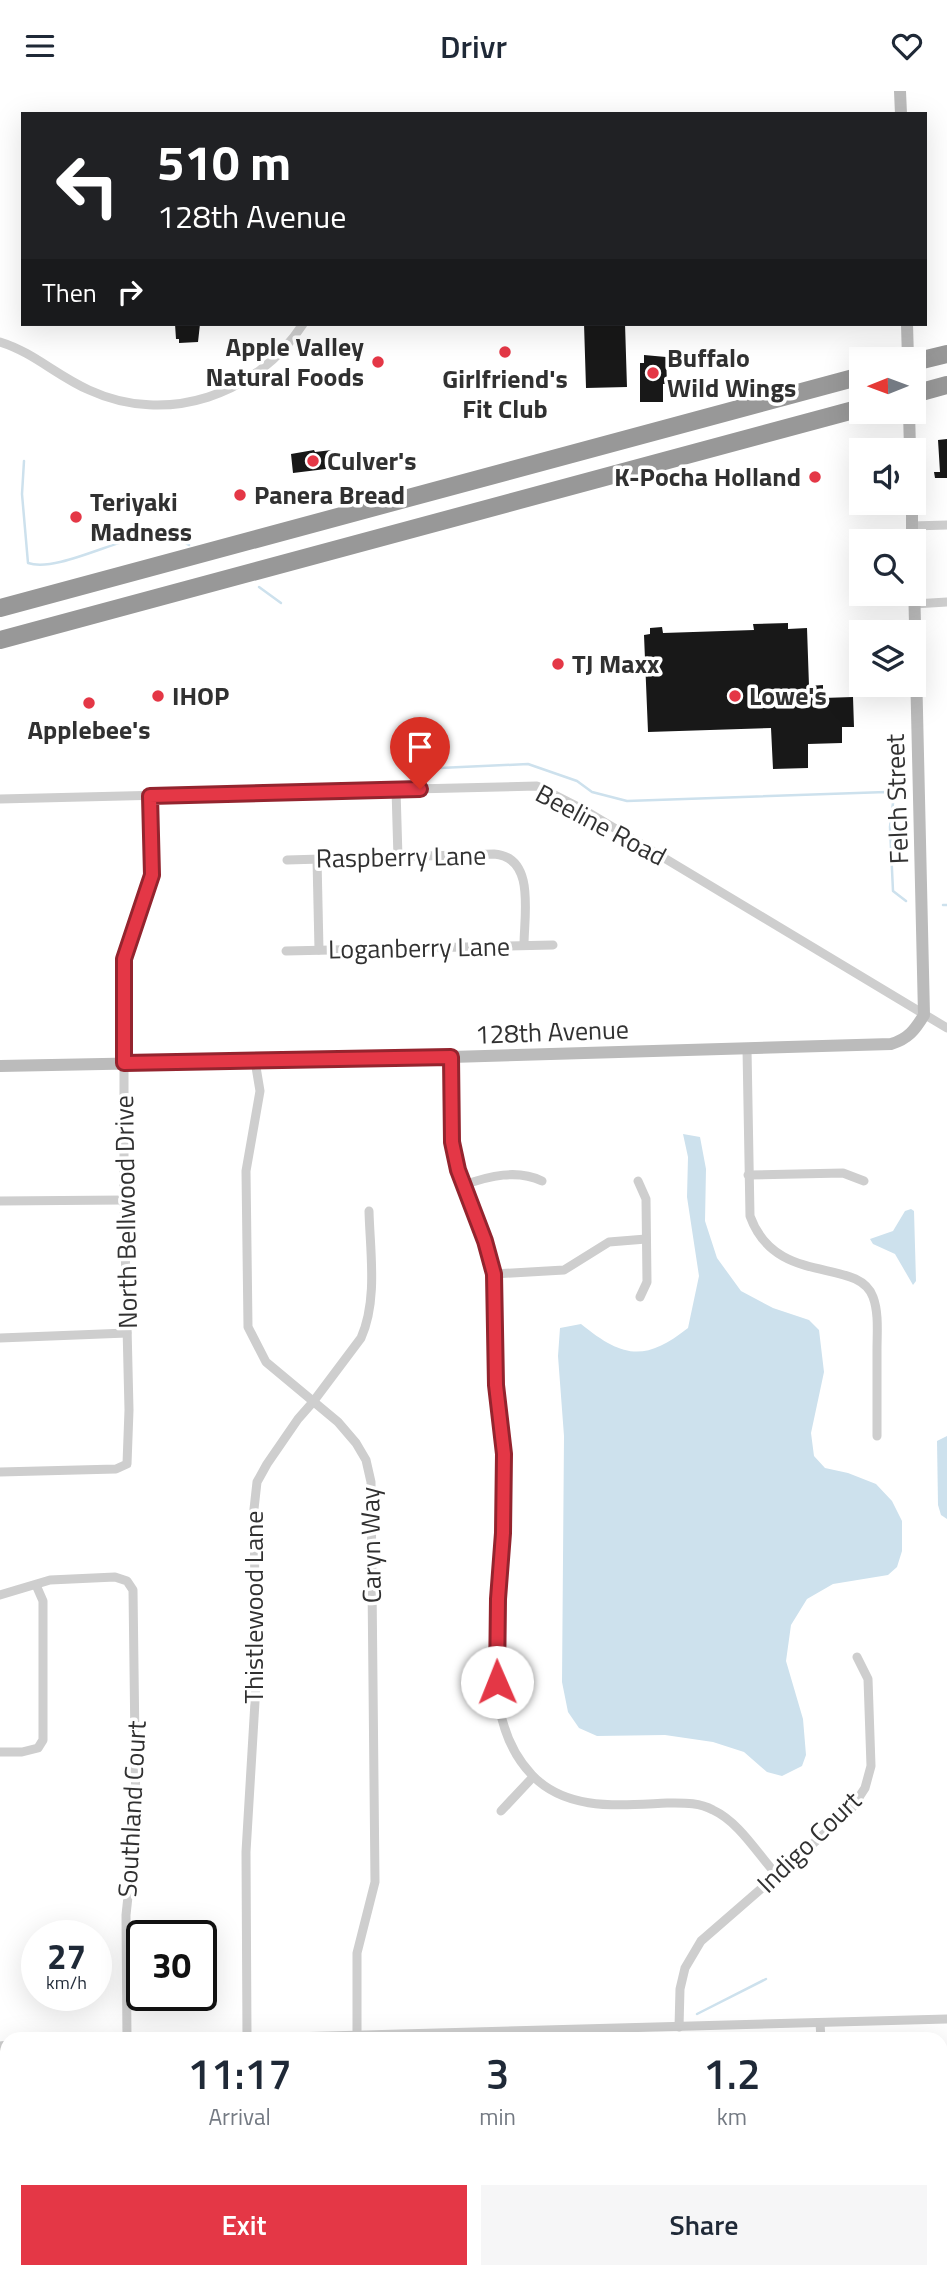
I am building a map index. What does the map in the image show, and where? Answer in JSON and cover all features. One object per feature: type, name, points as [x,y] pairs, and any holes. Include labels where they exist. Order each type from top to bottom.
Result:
[{"type":"highway","points":[[926,359],[947,353]]},
{"type":"highway","points":[[0,608],[849,379]]},
{"type":"highway","points":[[926,391],[947,385]]},
{"type":"highway","points":[[0,640],[849,411]]},
{"type":"highway","points":[[675,458],[672,441],[680,425]]},
{"type":"highway","points":[[156,598],[165,586],[164,564]]},
{"type":"street","points":[[900,91],[901,112]]},
{"type":"street","points":[[0,342],[32,355],[76,384],[101,395],[128,403],[170,405],[210,397],[242,383],[275,359],[301,326]]},
{"type":"street","points":[[907,326],[908,347]]},
{"type":"street","points":[[912,515],[912,526],[947,525]]},
{"type":"street","points":[[926,603],[947,602]]},
{"type":"street","name":"Felch Street","points":[[914,606],[925,1015]]},
{"type":"street","name":"Beeline Road","points":[[0,799],[537,786],[586,811],[947,1028]]},
{"type":"street","points":[[396,789],[398,857]]},
{"type":"street","name":"North Bellwood Drive","points":[[0,1472],[116,1469],[127,1465],[130,1410],[124,1200],[124,959],[152,875],[150,796]]},
{"type":"street","name":"Raspberry Lane","points":[[288,860],[494,854],[514,860],[522,873],[523,881],[524,945]]},
{"type":"street","points":[[317,859],[319,950]]},
{"type":"street","name":"Loganberry Lane","points":[[286,951],[553,945]]},
{"type":"street","name":"128th Avenue","points":[[0,1066],[451,1057],[891,1044],[903,1041],[925,1015]]},
{"type":"street","points":[[747,1049],[750,1216],[759,1235],[791,1262],[857,1278],[874,1298],[877,1321],[877,1436]]},
{"type":"street","points":[[451,1057],[452,1142],[494,1274],[496,1385],[504,1454],[503,1533],[498,1599],[500,1719],[513,1750],[533,1777],[549,1787],[583,1803],[691,1803],[714,1810],[745,1837],[776,1874]]},
{"type":"street","name":"Caryn Way","points":[[255,1061],[260,1091],[246,1171],[248,1327],[266,1362],[338,1422],[361,1452],[371,1482],[375,1881],[357,1954],[357,2032]]},
{"type":"street","points":[[748,1175],[843,1173],[863,1181]]},
{"type":"street","points":[[464,1185],[488,1176],[523,1174],[542,1181]]},
{"type":"street","points":[[638,1181],[646,1199],[647,1282],[639,1297]]},
{"type":"street","points":[[0,1201],[124,1200]]},
{"type":"street","name":"Thistlewood Lane","points":[[247,2032],[246,1852],[256,1685],[254,1509],[257,1482],[298,1419],[361,1338],[366,1326],[370,1298],[369,1211]]},
{"type":"street","points":[[494,1274],[564,1270],[609,1242],[646,1239]]},
{"type":"street","points":[[0,1338],[127,1333]]},
{"type":"street","name":"Southland Court","points":[[36,1585],[50,1580],[115,1577],[127,1581],[133,1590],[136,1822],[127,1915],[127,2032]]},
{"type":"street","points":[[0,1595],[36,1585],[43,1601],[43,1740],[38,1748],[22,1752],[0,1752]]},
{"type":"street","name":"Indigo Court","points":[[679,2027],[685,1968],[701,1941],[832,1827],[852,1808],[865,1788],[871,1766],[868,1679],[857,1657]]},
{"type":"street","points":[[500,1811],[533,1777]]},
{"type":"street","points":[[613,2032],[679,2027],[947,2019]]},
{"type":"street","points":[[820,2023],[821,2032]]},
{"type":"water","points":[[683,1134],[700,1137],[706,1169],[705,1221],[717,1258],[741,1291],[773,1308],[809,1320],[819,1330],[824,1372],[811,1433],[814,1456],[825,1468],[848,1473],[876,1484],[892,1501],[902,1521],[902,1551],[897,1567],[888,1575],[833,1584],[807,1599],[791,1625],[786,1661],[803,1719],[806,1755],[802,1766],[782,1776],[767,1772],[744,1752],[713,1742],[665,1735],[597,1736],[579,1728],[568,1712],[562,1682],[564,1436],[558,1356],[560,1328],[581,1324],[609,1344],[622,1349],[646,1351],[659,1347],[688,1328],[699,1276],[687,1197],[688,1157]]},
{"type":"water","points":[[905,1211],[914,1211],[916,1281],[913,1285],[895,1254],[873,1244],[870,1239],[893,1231]]},
{"type":"water","points":[[947,1436],[947,1519],[941,1515],[938,1505],[937,1441]]},
{"type":"building","points":[[175,326],[200,326],[198,342],[179,343],[179,339],[176,339]]},
{"type":"building","points":[[584,326],[625,326],[627,387],[586,388]]},
{"type":"building","name":"Buffalo Wild Wings","points":[[644,355],[666,357],[667,384],[663,384],[663,402],[640,402],[640,363],[644,363]]},
{"type":"building","points":[[947,439],[947,478],[935,478],[934,472],[940,472],[938,440]]},
{"type":"building","name":"Culver's","points":[[332,450],[334,468],[293,473],[291,454]]},
{"type":"building","name":"Lowe's","points":[[788,623],[788,629],[807,628],[809,686],[823,685],[823,698],[853,697],[854,727],[842,727],[842,743],[808,744],[808,768],[773,769],[771,728],[648,732],[644,635],[650,634],[650,628],[662,627],[663,633],[754,630],[753,624]]},
{"type":"waterway","points":[[24,461],[22,494],[28,563],[42,565],[60,562],[155,534],[170,534],[189,545]]},
{"type":"waterway","points":[[259,587],[281,603]]},
{"type":"waterway","points":[[418,769],[528,764],[577,781],[592,792],[627,801],[886,792],[893,803],[890,827],[893,891],[906,901]]},
{"type":"waterway","points":[[697,2014],[766,1979]]},
{"type":"place","name":"Girlfriend's Fit Club","points":[[505,352]]},
{"type":"place","name":"Apple Valley Natural Foods","points":[[378,362]]},
{"type":"place","name":"Buffalo Wild Wings","points":[[653,373]]},
{"type":"place","name":"Culver's","points":[[313,461]]},
{"type":"place","name":"K-Pocha Holland","points":[[815,477]]},
{"type":"place","name":"Panera Bread","points":[[240,495]]},
{"type":"place","name":"Teriyaki Madness","points":[[76,517]]},
{"type":"place","name":"TJ Maxx","points":[[558,664]]},
{"type":"place","name":"IHOP","points":[[158,696]]},
{"type":"place","name":"Lowe's","points":[[735,696]]},
{"type":"place","name":"Applebee's","points":[[89,703]]},
{"type":"route","points":[[420,789],[150,796],[152,875],[124,959],[124,1063],[451,1057],[452,1142],[458,1170],[485,1241],[494,1274],[496,1385],[504,1454],[497,1682]]}]
